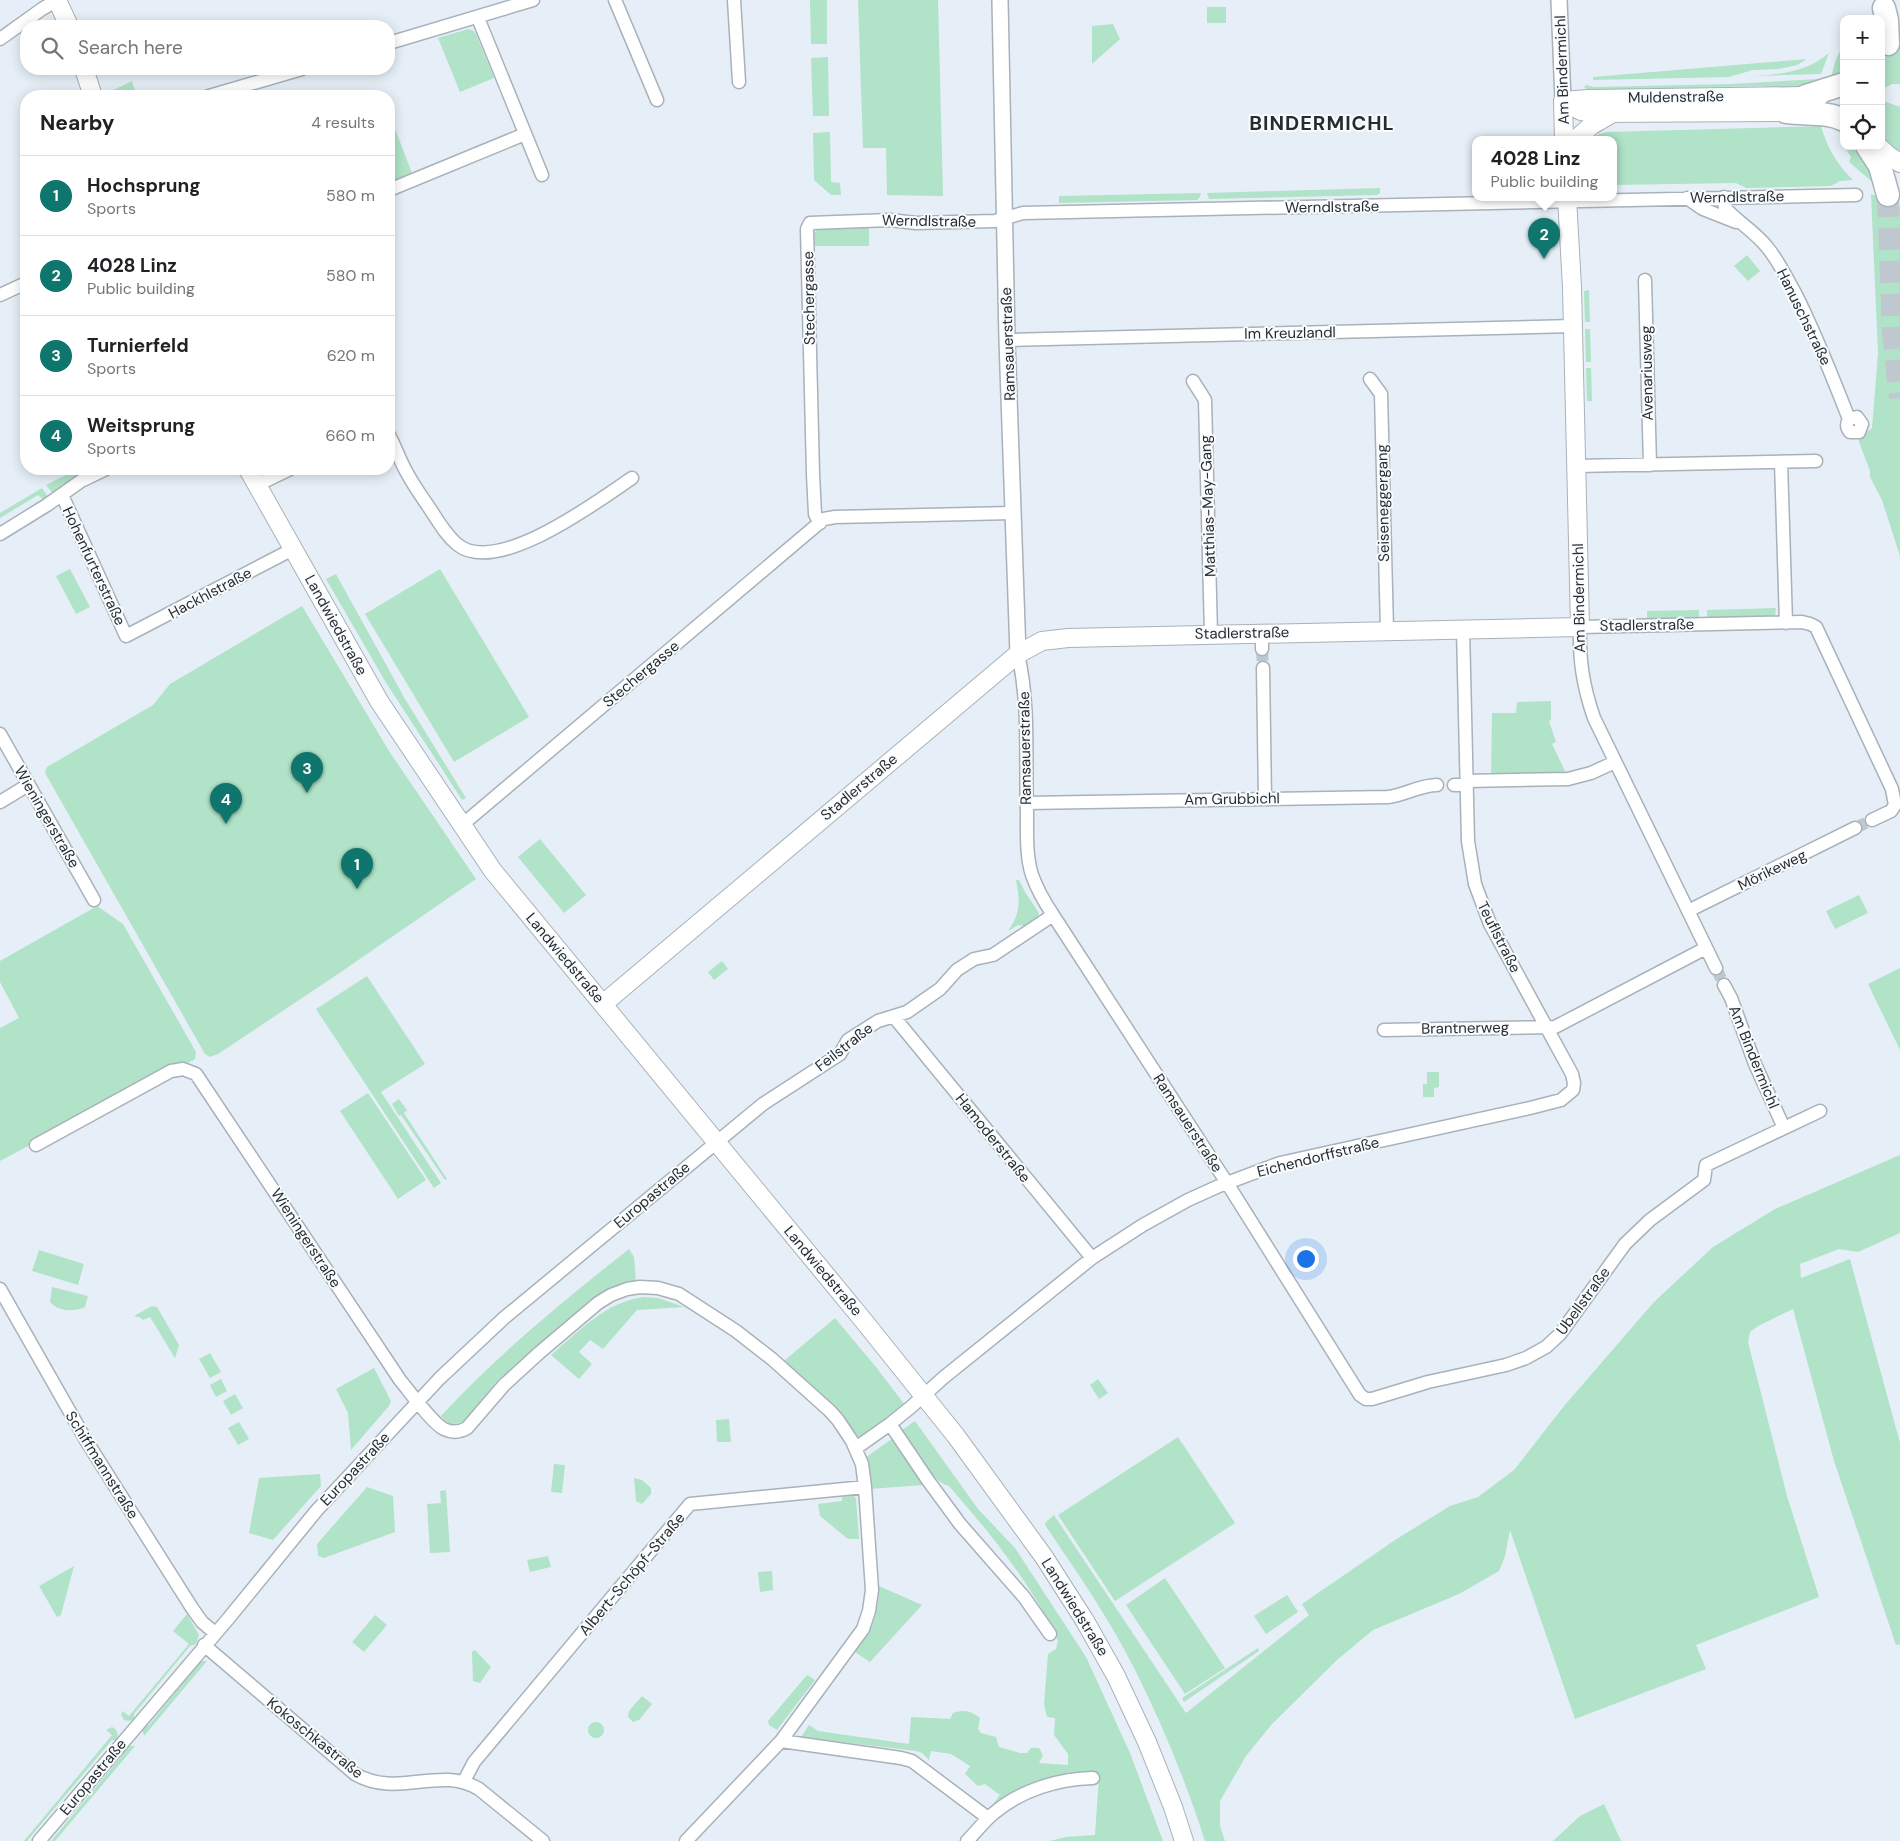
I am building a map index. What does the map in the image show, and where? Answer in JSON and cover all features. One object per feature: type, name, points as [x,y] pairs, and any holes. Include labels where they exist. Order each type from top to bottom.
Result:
[{"type":"highway","points":[[1885,18],[1887,20],[1890,44]]},
{"type":"highway","points":[[1806,96],[1840,85]]},
{"type":"highway","points":[[1786,112],[1828,114],[1840,118]]},
{"type":"highway","points":[[1870,150],[1880,166],[1888,195],[1891,178],[1889,155]]},
{"type":"main road","points":[[57,0],[66,20]]},
{"type":"main road","points":[[86,75],[91,90]]},
{"type":"main road","name":"Muldenstraße","points":[[1562,101],[1806,96],[1826,98],[1840,96]]},
{"type":"main road","name":"Muldenstraße","points":[[1562,101],[1581,111],[1613,114],[1786,112],[1809,108],[1840,109]]},
{"type":"main road","name":"Am Bindermichl","points":[[1562,101],[1564,136]]},
{"type":"main road","name":"Muldenstraße","points":[[1580,136],[1592,125],[1613,114]]},
{"type":"main road","name":"Am Bindermichl","points":[[1567,201],[1573,326],[1580,626]]},
{"type":"main road","name":"Landwiedstraße","points":[[251,475],[379,701],[462,825],[506,886],[863,1320],[924,1396],[1023,1526],[1085,1621],[1116,1676],[1140,1727],[1173,1807],[1184,1841]]},
{"type":"main road","name":"Stadlerstraße","points":[[603,1004],[1018,654],[1037,643],[1055,638],[1212,634],[1262,641],[1387,630],[1580,626]]},
{"type":"street","points":[[28,20],[57,0]]},
{"type":"street","points":[[395,41],[533,0]]},
{"type":"street","points":[[615,0],[657,100]]},
{"type":"street","points":[[734,0],[738,82]]},
{"type":"street","name":"Ramsauerstraße","points":[[1000,0],[1007,340],[1018,654],[1024,698],[1028,849],[1032,875],[1053,915],[1227,1183],[1360,1395],[1366,1399]]},
{"type":"street","name":"Am Bindermichl","points":[[1559,0],[1562,101]]},
{"type":"street","points":[[478,18],[542,175]]},
{"type":"street","points":[[0,39],[20,25]]},
{"type":"street","points":[[230,90],[281,75]]},
{"type":"street","points":[[395,188],[525,134]]},
{"type":"street","name":"Werndlstraße","points":[[1617,199],[1856,195]]},
{"type":"street","name":"Hanuschstraße","points":[[1724,197],[1725,208],[1768,248],[1789,281],[1819,343],[1849,419]]},
{"type":"street","name":"Hanuschstraße","points":[[1687,198],[1704,209],[1743,225]]},
{"type":"street","name":"Werndlstraße","points":[[810,223],[890,220],[916,224],[995,222],[1022,213],[1525,201]]},
{"type":"street","name":"Stechergasse","points":[[810,223],[807,229],[813,474],[815,514],[820,523]]},
{"type":"street","name":"Avenariusweg","points":[[1645,280],[1650,465]]},
{"type":"street","points":[[0,295],[20,285]]},
{"type":"street","name":"Im Kreuzlandl","points":[[1007,340],[1573,326]]},
{"type":"street","name":"Seiseneggergang","points":[[1370,379],[1381,394],[1387,630]]},
{"type":"street","name":"Matthias-May-Gang","points":[[1193,381],[1204,400],[1212,634]]},
{"type":"street","points":[[395,448],[407,474],[446,532],[458,546],[472,551],[491,553],[526,542],[591,505],[632,478]]},
{"type":"street","points":[[1577,466],[1816,461]]},
{"type":"street","points":[[1782,462],[1786,623]]},
{"type":"street","points":[[0,534],[81,481],[94,475]]},
{"type":"street","points":[[257,485],[278,475]]},
{"type":"street","name":"Hohenfurterstraße","points":[[62,495],[126,636]]},
{"type":"street","name":"Stechergasse","points":[[462,825],[827,518],[1013,513]]},
{"type":"street","name":"Hackhlstraße","points":[[126,636],[293,549]]},
{"type":"street","name":"Stadlerstraße","points":[[1580,626],[1802,622],[1816,627],[1889,779],[1894,797],[1894,805],[1891,811],[1872,820]]},
{"type":"street","name":"Am Bindermichl","points":[[1580,626],[1581,668],[1585,692],[1594,718],[1716,968]]},
{"type":"street","name":"Teuflstraße","points":[[1463,628],[1462,784],[1469,855],[1480,901],[1490,924],[1572,1074],[1573,1090],[1567,1096]]},
{"type":"street","points":[[1263,668],[1265,799]]},
{"type":"street","name":"Wieningerstraße","points":[[0,734],[94,900]]},
{"type":"street","points":[[1462,784],[1568,779],[1591,773],[1615,762]]},
{"type":"street","points":[[0,802],[28,785]]},
{"type":"street","name":"Am Grubbichl","points":[[1026,803],[1388,797],[1400,796],[1425,786],[1437,785]]},
{"type":"street","name":"Mörikeweg","points":[[1688,911],[1856,828]]},
{"type":"street","name":"Feilstraße","points":[[716,1142],[776,1095],[840,1054],[848,1040],[878,1021],[907,1012],[940,989],[957,970],[974,959],[993,955],[1053,915]]},
{"type":"street","points":[[1546,1027],[1555,1026],[1706,948]]},
{"type":"street","name":"Am Bindermichl","points":[[1724,985],[1731,998],[1755,1064],[1784,1128]]},
{"type":"street","name":"Hamoderstraße","points":[[894,1017],[1092,1258]]},
{"type":"street","name":"Brantnerweg","points":[[1384,1030],[1546,1027]]},
{"type":"street","name":"Wieningerstraße","points":[[36,1145],[171,1071],[183,1069],[196,1074],[383,1355],[400,1380],[418,1401]]},
{"type":"street","name":"Eichendorffstraße","points":[[924,1396],[943,1378],[1092,1258],[1166,1212],[1227,1183],[1280,1164],[1318,1154],[1486,1119],[1561,1100],[1567,1096]]},
{"type":"street","points":[[1784,1128],[1820,1111]]},
{"type":"street","name":"Ubellstraße","points":[[1366,1399],[1381,1397],[1428,1382],[1506,1365],[1526,1358],[1546,1347],[1560,1334],[1625,1244],[1650,1220],[1704,1180],[1706,1165],[1784,1128]]},
{"type":"street","name":"Europastraße","points":[[39,1841],[317,1510],[440,1378],[504,1318],[716,1142]]},
{"type":"street","points":[[418,1401],[442,1428],[454,1432],[461,1431],[467,1428],[504,1386],[539,1353],[598,1303],[611,1295],[627,1289],[640,1287],[658,1288],[679,1294],[689,1300],[772,1358],[838,1420],[856,1448],[862,1464],[865,1487],[872,1590],[863,1629],[781,1741],[686,1841]]},
{"type":"street","name":"Schiffmannstraße","points":[[0,1289],[86,1442],[192,1608],[202,1622],[215,1633]]},
{"type":"street","points":[[856,1448],[890,1424],[924,1396]]},
{"type":"street","points":[[890,1424],[927,1480],[960,1524],[1024,1597],[1050,1634]]},
{"type":"street","name":"Albert-Schöpf-Straße","points":[[464,1781],[474,1762],[690,1504],[865,1487]]},
{"type":"street","name":"Kokoschkastraße","points":[[204,1646],[355,1774],[386,1785],[451,1779],[464,1781],[479,1788],[543,1841]]},
{"type":"street","points":[[781,1741],[901,1758],[912,1762],[988,1818]]},
{"type":"street","points":[[967,1841],[988,1818],[1008,1803],[1035,1790],[1064,1781],[1093,1778]]},
{"type":"green space","points":[[810,0],[827,0],[827,44],[811,44]]},
{"type":"green space","points":[[858,0],[938,0],[943,196],[887,195],[886,148],[863,148]]},
{"type":"green space","points":[[1207,7],[1226,7],[1226,23],[1207,23]]},
{"type":"green space","points":[[1113,24],[1120,39],[1092,64],[1092,26]]},
{"type":"green space","points":[[468,29],[476,34],[494,78],[460,92],[438,38]]},
{"type":"green space","points":[[1900,46],[1900,84],[1892,84],[1885,88],[1885,57]]},
{"type":"green space","points":[[1840,51],[1840,77],[1831,77]]},
{"type":"green space","points":[[1829,53],[1821,74],[1753,76],[1784,73],[1803,68]]},
{"type":"green space","points":[[828,57],[829,116],[813,116],[811,58]]},
{"type":"green space","points":[[1807,59],[1797,65],[1779,69],[1753,70],[1729,77],[1593,80],[1593,77]]},
{"type":"green space","points":[[1818,79],[1818,86],[1798,88],[1761,86],[1591,90],[1584,88],[1586,85],[1594,87],[1731,84]]},
{"type":"green space","points":[[132,81],[135,90],[113,90]]},
{"type":"green space","points":[[1885,102],[1900,107],[1900,154],[1885,143]]},
{"type":"green space","points":[[1821,126],[1833,155],[1853,180],[1840,181],[1831,186],[1746,188],[1736,183],[1617,185],[1617,136],[1596,136],[1607,132]]},
{"type":"green space","points":[[395,129],[412,173],[395,180]]},
{"type":"green space","points":[[830,132],[831,182],[840,183],[841,195],[831,195],[814,180],[813,133]]},
{"type":"green space","points":[[1847,150],[1864,150],[1877,186],[1849,162],[1851,157]]},
{"type":"green space","points":[[1380,188],[1380,193],[1377,195],[1209,199],[1207,193]]},
{"type":"green space","points":[[1201,193],[1197,200],[1059,203],[1059,196]]},
{"type":"green space","points":[[1871,194],[1900,207],[1900,556],[1882,500],[1870,477],[1870,471],[1859,442],[1859,438],[1872,428],[1878,353]]},
{"type":"green space","points":[[869,225],[869,246],[815,246],[814,234],[819,226]]},
{"type":"green space","points":[[1747,255],[1760,271],[1748,281],[1734,266]]},
{"type":"green space","points":[[1589,290],[1590,322],[1585,322],[1584,291]]},
{"type":"green space","points":[[1585,329],[1590,329],[1591,362],[1586,362]]},
{"type":"green space","points":[[1586,368],[1591,368],[1592,401],[1587,401]]},
{"type":"green space","points":[[66,475],[78,475],[53,494],[46,485]]},
{"type":"green space","points":[[42,488],[49,498],[45,501],[38,495],[0,518],[0,513]]},
{"type":"green space","points":[[70,569],[90,607],[76,614],[56,576]]},
{"type":"green space","points":[[440,569],[529,717],[454,762],[365,614]]},
{"type":"green space","points":[[336,574],[405,699],[466,798],[462,800],[385,681],[326,579]]},
{"type":"green space","points":[[302,606],[389,751],[476,879],[338,974],[218,1054],[210,1057],[205,1054],[45,773],[47,767],[153,705],[170,684]]},
{"type":"green space","points":[[1776,608],[1775,618],[1707,619],[1707,610]]},
{"type":"green space","points":[[1699,610],[1699,619],[1647,620],[1647,611]]},
{"type":"green space","points":[[1551,701],[1551,720],[1549,721],[1556,742],[1552,744],[1567,775],[1491,775],[1492,713],[1516,713],[1517,702]]},
{"type":"green space","points":[[540,839],[586,895],[564,913],[518,857]]},
{"type":"green space","points":[[1016,880],[1019,880],[1039,913],[1037,920],[1029,927],[1018,925],[1008,931],[1018,907]]},
{"type":"green space","points":[[1859,895],[1868,913],[1835,929],[1826,911]]},
{"type":"green space","points":[[97,906],[123,924],[196,1052],[195,1059],[188,1063],[176,1063],[107,1104],[0,1161],[0,1028],[19,1018],[0,982],[0,961]]},
{"type":"green space","points":[[722,961],[728,969],[714,980],[708,972]]},
{"type":"green space","points":[[1900,968],[1900,1050],[1868,984]]},
{"type":"green space","points":[[367,976],[425,1064],[381,1092],[441,1183],[434,1188],[316,1009]]},
{"type":"green space","points":[[1427,1072],[1439,1072],[1439,1087],[1434,1088],[1434,1097],[1423,1097],[1423,1084],[1427,1084]]},
{"type":"green space","points":[[368,1093],[426,1180],[398,1199],[340,1111]]},
{"type":"green space","points":[[399,1099],[407,1110],[404,1113],[447,1179],[445,1180],[401,1115],[399,1116],[392,1104]]},
{"type":"green space","points":[[1900,1155],[1900,1233],[1858,1252],[1839,1249],[1800,1264],[1801,1278],[1850,1259],[1900,1443],[1900,1644],[1896,1645],[1834,1461],[1793,1309],[1758,1326],[1750,1332],[1748,1342],[1787,1496],[1819,1597],[1696,1645],[1706,1669],[1575,1719],[1510,1530],[1505,1556],[1499,1571],[1459,1594],[1373,1630],[1337,1660],[1272,1724],[1246,1756],[1220,1801],[1220,1826],[1225,1841],[1205,1841],[1173,1753],[1134,1668],[1103,1613],[1045,1525],[1046,1522],[1054,1515],[1186,1713],[1309,1615],[1302,1604],[1395,1540],[1450,1506],[1478,1497],[1514,1470],[1564,1406],[1654,1302],[1713,1247],[1775,1209]]},
{"type":"green space","points":[[629,1249],[634,1257],[636,1282],[616,1286],[602,1293],[498,1380],[465,1420],[452,1424],[441,1416],[508,1350]]},
{"type":"green space","points":[[39,1250],[84,1264],[78,1285],[32,1271]]},
{"type":"green space","points":[[52,1287],[88,1296],[85,1307],[76,1310],[58,1308],[50,1302]]},
{"type":"green space","points":[[643,1297],[658,1298],[684,1307],[637,1310],[603,1349],[590,1340],[579,1352],[592,1364],[579,1379],[551,1355],[605,1311],[630,1300]]},
{"type":"green space","points":[[152,1306],[157,1307],[179,1345],[175,1358],[150,1317],[143,1320],[134,1316]]},
{"type":"green space","points":[[835,1318],[905,1405],[863,1437],[855,1435],[832,1405],[784,1361]]},
{"type":"green space","points":[[210,1353],[221,1372],[210,1378],[199,1359]]},
{"type":"green space","points":[[374,1368],[391,1401],[389,1406],[351,1450],[348,1413],[336,1389]]},
{"type":"green space","points":[[221,1379],[227,1391],[216,1397],[210,1385]]},
{"type":"green space","points":[[1098,1379],[1108,1393],[1099,1399],[1090,1385]]},
{"type":"green space","points":[[235,1394],[243,1408],[231,1415],[223,1401]]},
{"type":"green space","points":[[729,1419],[731,1442],[717,1442],[716,1420]]},
{"type":"green space","points":[[915,1421],[978,1509],[1015,1548],[1086,1657],[1130,1753],[1163,1841],[1050,1841],[1066,1837],[1095,1835],[1099,1776],[1085,1774],[990,1808],[1000,1795],[985,1784],[978,1786],[965,1774],[970,1766],[951,1754],[931,1751],[929,1760],[922,1753],[916,1751],[801,1737],[809,1725],[818,1731],[909,1744],[911,1717],[950,1719],[953,1713],[964,1711],[971,1712],[980,1718],[978,1729],[981,1733],[996,1737],[999,1747],[1020,1753],[1027,1753],[1031,1748],[1039,1748],[1043,1755],[1039,1763],[1068,1765],[1068,1754],[1054,1735],[1055,1718],[1047,1717],[1044,1704],[1048,1654],[1056,1649],[1058,1641],[1023,1579],[1009,1560],[949,1486],[929,1471],[917,1454],[902,1430]]},
{"type":"green space","points":[[239,1422],[249,1439],[238,1445],[228,1428]]},
{"type":"green space","points":[[1178,1437],[1235,1523],[1115,1601],[1058,1515]]},
{"type":"green space","points":[[893,1438],[924,1483],[923,1485],[869,1489],[865,1458]]},
{"type":"green space","points":[[554,1464],[565,1465],[562,1493],[551,1492]]},
{"type":"green space","points":[[320,1474],[321,1486],[273,1540],[249,1533],[259,1478]]},
{"type":"green space","points":[[634,1478],[642,1480],[651,1488],[651,1494],[642,1504],[636,1501]]},
{"type":"green space","points":[[367,1487],[393,1496],[395,1532],[324,1558],[318,1556],[317,1544]]},
{"type":"green space","points":[[446,1490],[450,1552],[430,1553],[427,1504],[441,1503],[440,1491]]},
{"type":"green space","points":[[853,1495],[856,1498],[859,1539],[848,1539],[820,1516],[818,1504],[842,1501],[842,1496]]},
{"type":"green space","points":[[548,1556],[551,1567],[530,1572],[527,1560]]},
{"type":"green space","points":[[74,1566],[61,1615],[57,1617],[39,1586]]},
{"type":"green space","points":[[772,1571],[773,1590],[760,1592],[758,1572]]},
{"type":"green space","points":[[1165,1578],[1225,1668],[1185,1694],[1126,1605]]},
{"type":"green space","points":[[879,1586],[922,1605],[870,1662],[855,1652],[870,1629],[876,1614]]},
{"type":"green space","points":[[1287,1595],[1298,1612],[1266,1634],[1254,1616]]},
{"type":"green space","points":[[187,1614],[199,1635],[196,1644],[190,1646],[134,1714],[134,1719],[124,1720],[121,1714],[123,1711],[129,1716],[189,1644],[173,1631]]},
{"type":"green space","points":[[375,1615],[387,1625],[364,1652],[352,1642]]},
{"type":"green space","points":[[1258,1648],[1259,1651],[1184,1702],[1182,1698]]},
{"type":"green space","points":[[475,1650],[491,1667],[480,1683],[473,1681],[472,1652]]},
{"type":"green space","points":[[207,1661],[144,1736],[143,1725],[149,1725],[193,1671],[194,1665],[197,1662]]},
{"type":"green space","points":[[807,1675],[815,1680],[777,1730],[769,1725],[768,1721]]},
{"type":"green space","points":[[642,1696],[652,1704],[639,1720],[633,1722],[628,1717],[629,1711]]},
{"type":"green space","points":[[593,1722],[599,1722],[604,1727],[602,1736],[593,1738],[588,1733],[588,1727]]},
{"type":"green space","points":[[112,1727],[117,1733],[116,1741],[112,1740],[27,1841],[24,1841],[112,1735],[106,1730]]},
{"type":"green space","points":[[135,1746],[55,1841],[51,1841],[121,1757],[124,1749]]},
{"type":"green space","points":[[1604,1804],[1621,1841],[1553,1841],[1580,1816]]},
{"type":"tunnel","points":[[1888,195],[1893,333],[1900,398]]},
{"type":"tunnel","points":[[1262,649],[1263,668]]},
{"type":"tunnel","points":[[1855,828],[1872,820]]},
{"type":"tunnel","points":[[1716,968],[1724,985]]},
{"type":"place","name":"4028 Linz","points":[[1544,259]]},
{"type":"place","name":"Turnierfeld","points":[[307,793]]},
{"type":"place","name":"Weitsprung","points":[[226,824]]},
{"type":"place","name":"Hochsprung","points":[[357,889]]},
{"type":"district","name":"BINDERMICHL","points":[[1322,123]]}]
